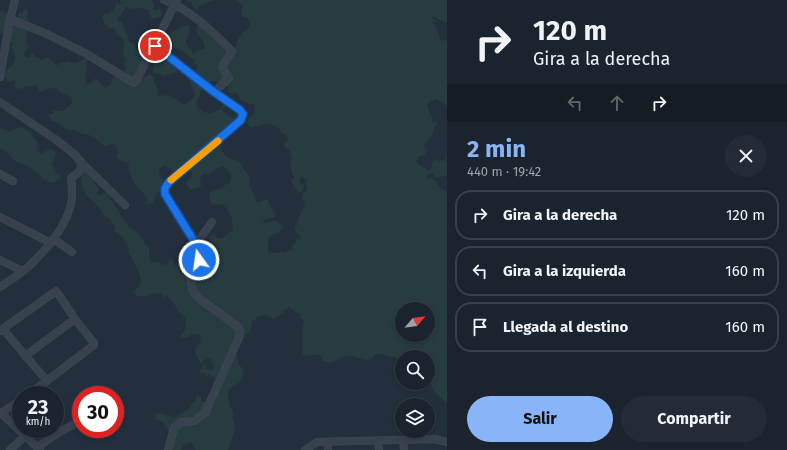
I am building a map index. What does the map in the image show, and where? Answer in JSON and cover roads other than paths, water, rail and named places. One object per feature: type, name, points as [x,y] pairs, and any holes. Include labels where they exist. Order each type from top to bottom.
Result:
[{"type":"street","points":[[0,77],[10,19],[15,0]]},
{"type":"street","points":[[164,0],[176,2],[232,51],[222,67],[229,78],[214,92]]},
{"type":"street","points":[[10,19],[47,34],[86,53],[134,83],[155,46],[176,2]]},
{"type":"street","points":[[155,46],[214,92],[240,110],[243,114],[241,120],[169,182],[165,188],[165,194],[202,255],[199,260],[191,266],[190,273],[192,289],[197,297],[237,326],[240,330],[239,338],[205,413],[194,421],[181,422],[174,428],[168,450]]},
{"type":"street","points":[[0,102],[55,139],[74,154],[125,205]]},
{"type":"street","points":[[0,287],[23,271],[52,241],[64,223],[72,198],[71,178],[79,172],[82,163]]},
{"type":"street","points":[[0,174],[13,181]]},
{"type":"street","points":[[0,217],[72,252]]},
{"type":"street","points":[[196,244],[212,222]]},
{"type":"street","points":[[0,260],[23,271]]},
{"type":"street","points":[[40,386],[73,362],[94,344],[74,319],[56,291],[1,330],[46,381]]},
{"type":"street","points":[[25,356],[74,319]]},
{"type":"street","points":[[12,406],[1,413],[12,424]]},
{"type":"street","points":[[27,438],[39,448],[63,430],[72,426]]},
{"type":"street","points":[[10,450],[23,438]]},
{"type":"street","points":[[403,440],[404,450]]},
{"type":"street","points":[[305,450],[317,442],[435,440],[447,442]]},
{"type":"street","points":[[378,441],[379,450]]},
{"type":"street","points":[[327,442],[328,450]]}]
